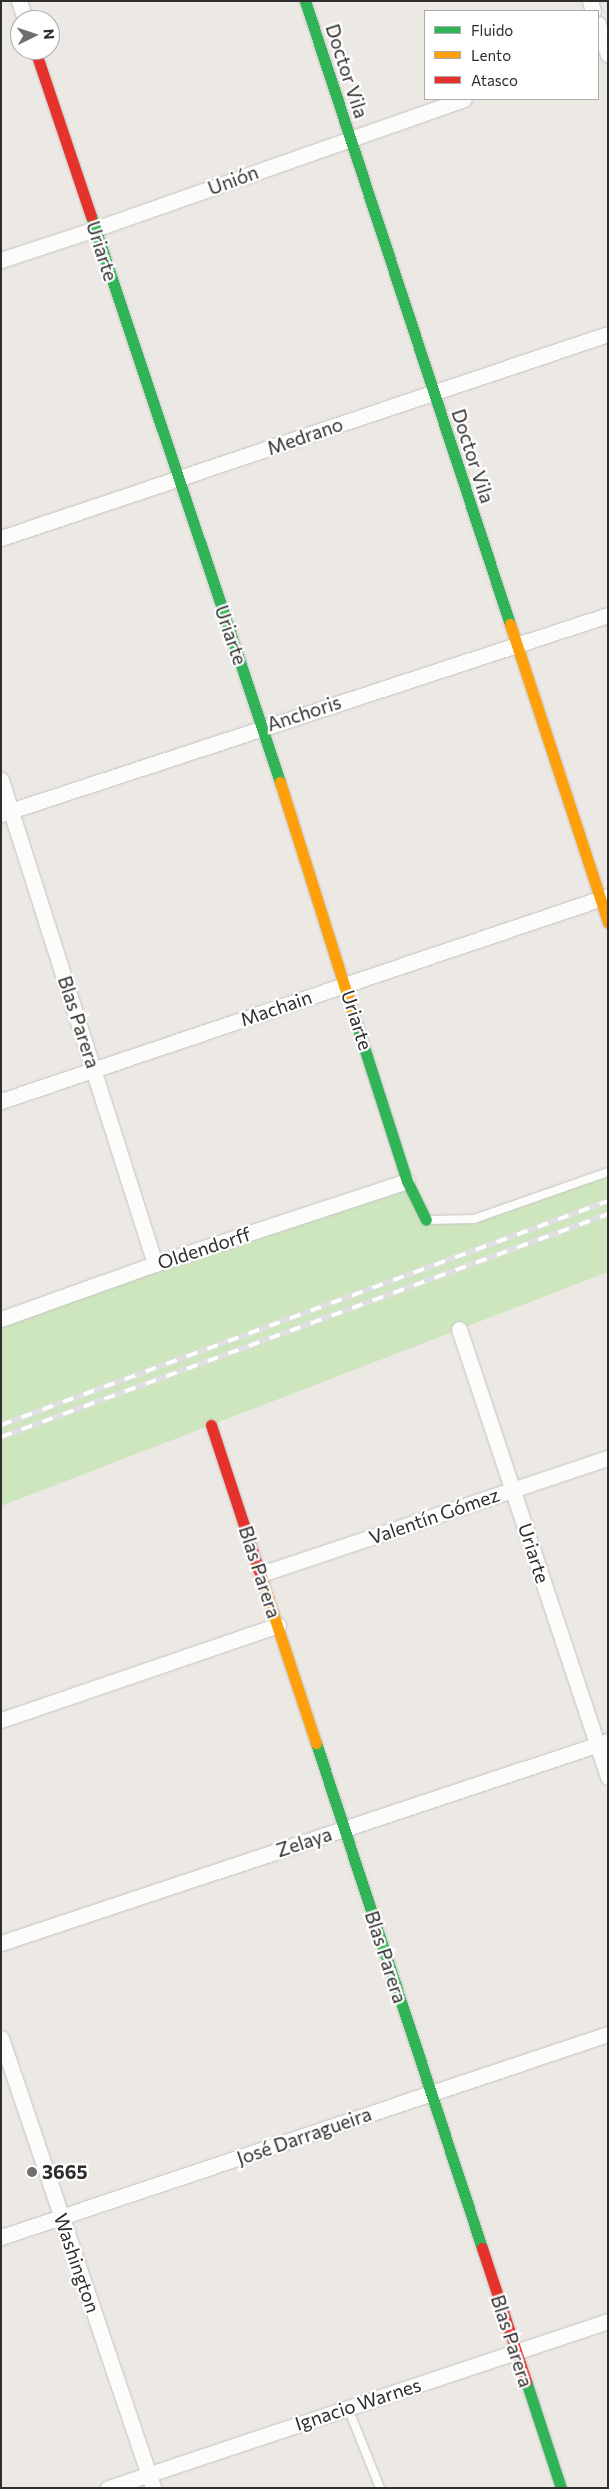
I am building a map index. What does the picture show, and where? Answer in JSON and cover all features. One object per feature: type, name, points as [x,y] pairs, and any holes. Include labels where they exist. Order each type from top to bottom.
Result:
[{"type":"street","name":"Doctor Vila","points":[[305,1],[517,645],[604,897],[608,922]]},
{"type":"street","points":[[599,28],[605,51]]},
{"type":"street","name":"Uriarte","points":[[38,60],[177,479],[262,727],[407,1181],[426,1220]]},
{"type":"street","name":"Unión","points":[[1,260],[95,230],[461,100]]},
{"type":"street","name":"Medrano","points":[[1,538],[608,334]]},
{"type":"street","name":"Anchoris","points":[[6,812],[608,615]]},
{"type":"street","name":"Blas Parera","points":[[1,780],[6,812],[94,1069],[155,1264]]},
{"type":"street","name":"Machain","points":[[1,1101],[604,897]]},
{"type":"street","name":"Oldendorff","points":[[1,1319],[155,1264],[407,1181]]},
{"type":"street","name":"Uriarte","points":[[459,1329],[512,1490],[602,1743],[608,1777]]},
{"type":"street","name":"Blas Parera","points":[[211,1425],[562,2488]]},
{"type":"street","name":"Valentín Gómez","points":[[261,1574],[608,1458]]},
{"type":"street","points":[[1,1720],[278,1625]]},
{"type":"street","name":"Zelaya","points":[[1,1943],[602,1743]]},
{"type":"street","name":"José Darragueira","points":[[1,2237],[608,2034]]},
{"type":"street","name":"Washington","points":[[1,2038],[151,2481]]},
{"type":"street","name":"Ignacio Warnes","points":[[108,2488],[151,2481],[348,2408],[608,2321]]},
{"type":"lane","points":[[426,1220],[474,1219],[608,1172]]},
{"type":"lane","points":[[348,2408],[380,2488]]},
{"type":"green space","points":[[608,1172],[608,1272],[1,1506],[1,1319],[407,1181],[426,1220],[474,1219]]},
{"type":"railway","points":[[1,1425],[608,1201]]},
{"type":"railway","points":[[1,1437],[608,1214]]},
{"type":"traffic: fast","points":[[305,1],[510,624]]},
{"type":"traffic: fast","points":[[91,216],[280,782]]},
{"type":"traffic: fast","points":[[354,1016],[407,1181],[426,1220]]},
{"type":"traffic: fast","points":[[316,1743],[482,2248]]},
{"type":"traffic: fast","points":[[526,2381],[561,2488]]},
{"type":"traffic: slow","points":[[510,624],[608,922]]},
{"type":"traffic: slow","points":[[280,782],[354,1016]]},
{"type":"traffic: slow","points":[[261,1577],[316,1743]]},
{"type":"traffic: jam","points":[[38,60],[91,216]]},
{"type":"traffic: jam","points":[[211,1425],[261,1577]]},
{"type":"traffic: jam","points":[[482,2248],[526,2381]]},
{"type":"place","name":"3665","points":[[32,2172]]}]
